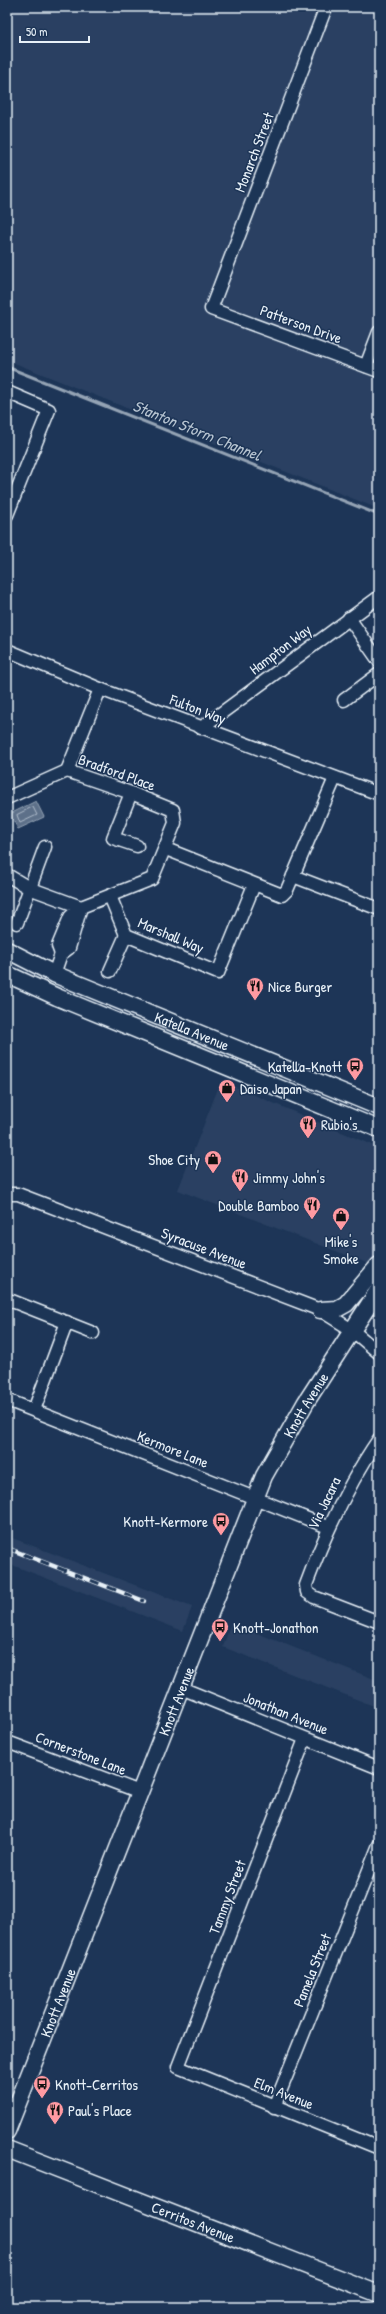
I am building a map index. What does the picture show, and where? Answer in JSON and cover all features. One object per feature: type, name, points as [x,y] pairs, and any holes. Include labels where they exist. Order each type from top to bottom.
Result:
[{"type":"main road","name":"Katella Avenue","points":[[7,950],[54,974],[379,1107]]},
{"type":"main road","name":"Katella Avenue","points":[[7,974],[46,993],[379,1129]]},
{"type":"main road","points":[[161,1040],[167,1032],[218,1052],[244,1052]]},
{"type":"main road","points":[[320,1310],[337,1309],[346,1304],[379,1264]]},
{"type":"main road","name":"Knott Avenue","points":[[7,2131],[264,1476],[306,1402],[379,1289]]},
{"type":"main road","name":"Cerritos Avenue","points":[[7,2149],[379,2294]]},
{"type":"street","name":"Monarch Street","points":[[212,309],[326,7]]},
{"type":"street","name":"Patterson Drive","points":[[212,309],[379,371]]},
{"type":"street","points":[[366,366],[379,332]]},
{"type":"street","points":[[7,392],[49,410],[7,515]]},
{"type":"street","name":"Hampton Way","points":[[201,728],[379,597]]},
{"type":"street","points":[[349,618],[379,661]]},
{"type":"street","name":"Fulton Way","points":[[7,650],[100,689],[379,794]]},
{"type":"street","points":[[344,700],[379,674]]},
{"type":"street","points":[[68,771],[100,689]]},
{"type":"street","name":"Bradford Place","points":[[7,798],[68,771],[131,793],[173,810],[176,823],[166,849]]},
{"type":"street","points":[[54,974],[61,954],[58,946],[70,917],[81,908],[152,879],[166,849],[282,895],[287,890],[335,778]]},
{"type":"street","points":[[131,793],[113,838],[137,846]]},
{"type":"street","points":[[17,923],[45,847]]},
{"type":"street","points":[[7,875],[29,888],[81,908]]},
{"type":"street","points":[[293,876],[379,909]]},
{"type":"street","name":"Marshall Way","points":[[110,896],[126,935],[218,973],[254,885]]},
{"type":"street","points":[[110,971],[126,935]]},
{"type":"street","name":"Syracuse Avenue","points":[[7,1194],[18,1194],[320,1310],[352,1330],[379,1353]]},
{"type":"street","points":[[12,1301],[93,1333]]},
{"type":"street","points":[[34,1410],[67,1322]]},
{"type":"street","name":"Kermore Lane","points":[[7,1400],[328,1527]]},
{"type":"street","name":"Via Jacara","points":[[379,1439],[352,1481],[328,1527],[306,1585],[307,1592],[314,1597],[379,1622]]},
{"type":"street","name":"Jonathan Avenue","points":[[181,1688],[379,1768]]},
{"type":"street","name":"Tammy Street","points":[[178,2067],[305,1738]]},
{"type":"street","name":"Cornerstone Lane","points":[[10,1743],[140,1792]]},
{"type":"street","name":"Pamela Street","points":[[274,2107],[379,1845]]},
{"type":"street","name":"Elm Avenue","points":[[178,2067],[274,2107],[378,2144]]},
{"type":"shaded area","points":[[7,7],[379,7],[379,509],[7,360]]},
{"type":"shaded area","points":[[221,1081],[379,1148],[379,1255],[372,1265],[178,1190]]},
{"type":"shaded area","points":[[7,1536],[192,1607],[183,1631],[7,1563]]},
{"type":"shaded area","points":[[231,1623],[379,1681],[379,1708],[223,1647]]},
{"type":"water","points":[[36,801],[44,817],[18,829],[10,814]]},
{"type":"waterway","name":"Stanton Storm Channel","points":[[7,367],[379,515]]},
{"type":"railway","points":[[7,1548],[144,1601]]},
{"type":"place","name":"Nice Burger","points":[[255,1001]]},
{"type":"place","name":"Katella-Knott","points":[[355,1081]]},
{"type":"place","name":"Daiso Japan","points":[[227,1103]]},
{"type":"place","name":"Rubio's","points":[[308,1139]]},
{"type":"place","name":"Shoe City","points":[[213,1174]]},
{"type":"place","name":"Jimmy John's","points":[[240,1192]]},
{"type":"place","name":"Double Bamboo","points":[[312,1220]]},
{"type":"place","name":"Mike's Smoke","points":[[341,1231]]},
{"type":"place","name":"Knott-Kermore","points":[[221,1536]]},
{"type":"place","name":"Knott-Jonathon","points":[[220,1642]]},
{"type":"place","name":"Knott-Cerritos","points":[[42,2099]]},
{"type":"place","name":"Paul's Place","points":[[55,2125]]}]
